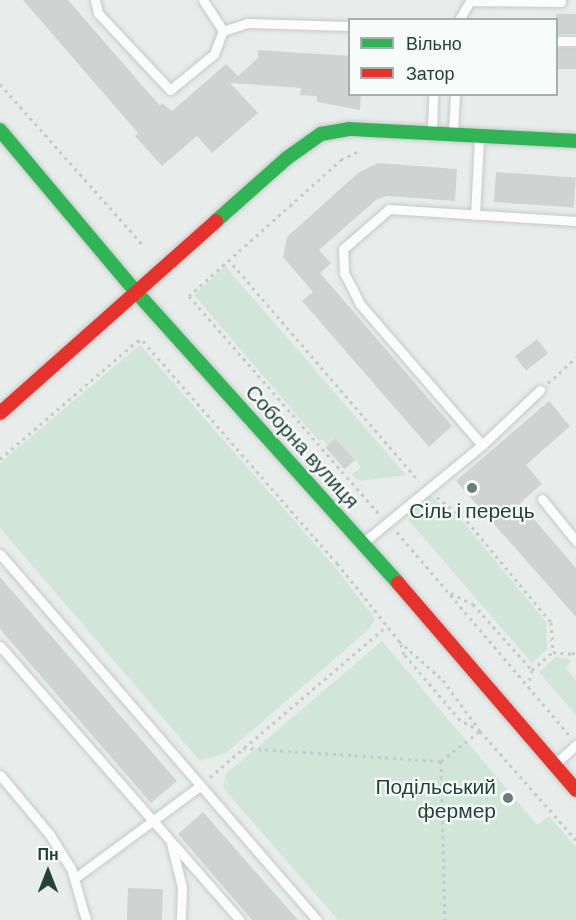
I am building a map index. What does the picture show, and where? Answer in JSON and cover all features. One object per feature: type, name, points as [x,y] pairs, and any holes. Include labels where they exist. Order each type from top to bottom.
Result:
[{"type":"main road","name":"Соборна вулиця","points":[[0,129],[136,293],[363,542],[576,790]]},
{"type":"main road","points":[[0,413],[287,158],[321,134],[349,129],[576,141]]},
{"type":"lane","points":[[95,0],[98,13],[170,90],[214,54],[223,31]]},
{"type":"lane","points":[[203,0],[223,31]]},
{"type":"lane","points":[[460,18],[470,1],[561,2]]},
{"type":"lane","points":[[223,31],[247,23],[348,26]]},
{"type":"lane","points":[[558,41],[575,41]]},
{"type":"lane","points":[[432,134],[433,96]]},
{"type":"lane","points":[[453,135],[455,96]]},
{"type":"lane","points":[[475,215],[480,136]]},
{"type":"lane","points":[[482,445],[360,304],[344,273],[343,249],[389,208],[576,221]]},
{"type":"lane","points":[[363,542],[482,445],[540,390]]},
{"type":"lane","points":[[542,499],[576,542]]},
{"type":"lane","points":[[0,554],[317,920]]},
{"type":"lane","points":[[0,646],[240,920]]},
{"type":"lane","points":[[554,764],[576,745]]},
{"type":"lane","points":[[0,775],[50,835],[75,878],[86,920]]},
{"type":"lane","points":[[75,878],[200,786]]},
{"type":"lane","points":[[171,841],[182,887],[181,920]]},
{"type":"path","points":[[0,84],[144,246]]},
{"type":"path","points":[[189,296],[342,159],[363,149]]},
{"type":"path","points":[[228,260],[428,488],[467,521],[551,622],[553,652]]},
{"type":"path","points":[[0,459],[137,341],[143,341],[337,563],[399,640],[443,681],[480,731],[576,840]]},
{"type":"path","points":[[540,390],[576,358]]},
{"type":"path","points":[[450,592],[473,604],[532,670]]},
{"type":"path","points":[[200,786],[387,626]]},
{"type":"path","points":[[399,640],[404,654],[460,720],[480,731]]},
{"type":"path","points":[[529,683],[532,670],[553,652],[572,654],[576,651]]},
{"type":"path","points":[[243,748],[441,761],[480,731]]},
{"type":"path","points":[[441,761],[445,920]]},
{"type":"green space","points":[[225,266],[406,475],[360,481],[352,475],[361,467],[337,438],[327,445],[322,439],[319,441],[194,295]]},
{"type":"green space","points":[[140,345],[334,566],[375,619],[369,629],[226,753],[200,761],[0,528],[0,463]]},
{"type":"green space","points":[[430,495],[464,523],[546,622],[547,649],[532,663],[409,521],[409,513]]},
{"type":"green space","points":[[382,641],[537,825],[549,816],[576,847],[576,920],[338,920],[223,788],[226,774]]},
{"type":"green space","points":[[556,657],[572,660],[566,668],[576,681],[576,715],[539,672]]},
{"type":"building","points":[[23,0],[68,0],[160,106],[162,103],[172,111],[226,64],[238,76],[258,58],[258,50],[348,56],[348,96],[361,96],[360,110],[317,102],[317,96],[300,95],[301,88],[230,83],[258,113],[212,153],[197,136],[162,166],[135,136],[138,133]]},
{"type":"building","points":[[556,14],[576,14],[576,34],[558,34],[558,18]]},
{"type":"building","points":[[558,48],[576,48],[576,69],[558,69]]},
{"type":"building","points":[[378,163],[457,169],[455,201],[388,196],[377,199],[319,250],[331,263],[320,273],[452,426],[429,447],[302,301],[313,292],[283,257],[287,237],[358,173]]},
{"type":"building","points":[[496,172],[576,178],[574,208],[494,202]]},
{"type":"building","points":[[537,339],[548,353],[526,370],[515,356]]},
{"type":"building","points":[[549,401],[570,426],[526,465],[542,484],[520,503],[576,568],[576,617],[456,481]]},
{"type":"building","points":[[336,438],[355,460],[344,469],[325,447]]},
{"type":"building","points":[[0,577],[177,781],[151,803],[0,629]]},
{"type":"building","points":[[203,812],[298,920],[252,920],[178,834]]},
{"type":"building","points":[[128,888],[163,889],[162,920],[127,920]]},
{"type":"traffic: fast","points":[[216,221],[287,158],[321,134],[349,129],[576,141]]},
{"type":"traffic: fast","points":[[0,130],[137,293],[398,583]]},
{"type":"traffic: jam","points":[[0,413],[216,221]]},
{"type":"traffic: jam","points":[[398,583],[576,790]]},
{"type":"place","name":"Сіль і перець","points":[[472,488]]},
{"type":"place","name":"Подільський фермер","points":[[508,798]]}]
